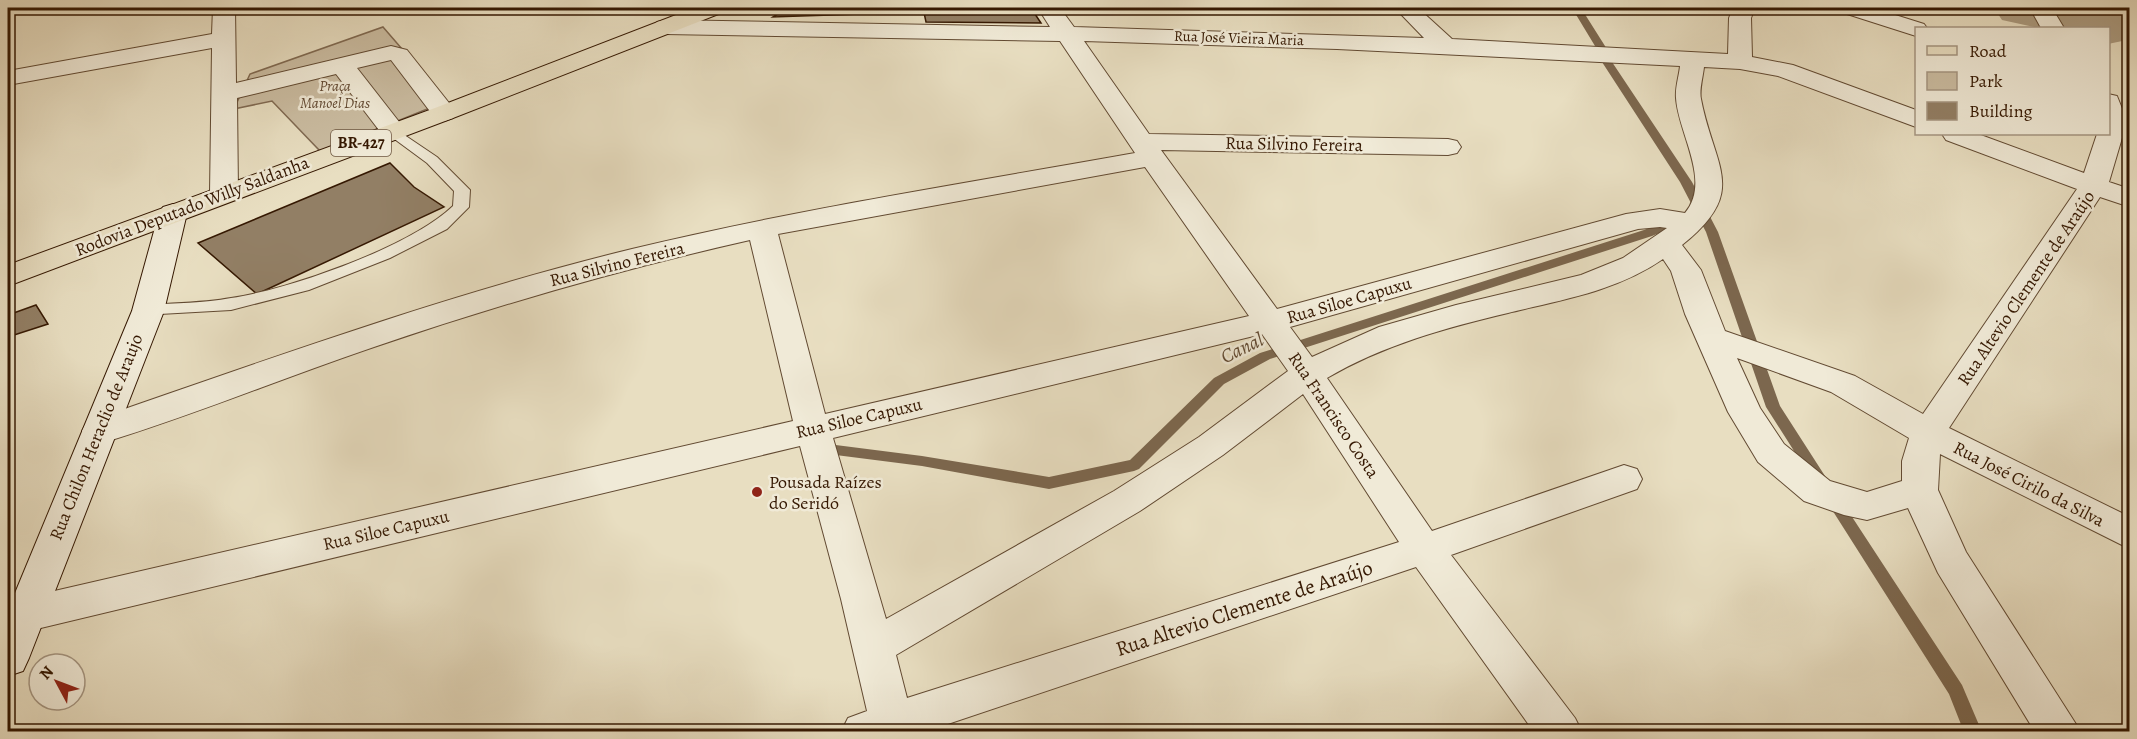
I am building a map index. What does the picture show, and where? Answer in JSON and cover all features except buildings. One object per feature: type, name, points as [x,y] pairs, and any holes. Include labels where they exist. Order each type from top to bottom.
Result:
[{"type":"main road","name":"Rodovia Deputado Willy Saldanha","points":[[8,276],[224,193],[444,113],[713,8]]},
{"type":"street","points":[[224,8],[224,193]]},
{"type":"street","points":[[1406,8],[1444,45]]},
{"type":"street","points":[[1740,62],[1740,18],[1744,8]]},
{"type":"street","points":[[1852,8],[1915,27]]},
{"type":"street","points":[[2041,8],[2051,27]]},
{"type":"street","name":"Rua José Vieira Maria","points":[[665,27],[1058,20],[1740,62],[1784,70],[1915,118]]},
{"type":"street","name":"Rua Francisco Costa","points":[[1058,20],[1146,150],[1307,374],[1424,549],[1560,732]]},
{"type":"street","points":[[8,78],[223,39]]},
{"type":"street","points":[[223,93],[384,53],[396,54],[444,113]]},
{"type":"street","points":[[875,646],[1127,501],[1211,446],[1307,374],[1341,355],[1390,335],[1456,315],[1590,283],[1634,265],[1679,233],[1705,207],[1709,190],[1707,169],[1688,98],[1693,59]]},
{"type":"street","points":[[340,64],[394,132]]},
{"type":"street","points":[[2110,81],[2130,87]]},
{"type":"street","name":"Rua Altevio Clemente de Araújo","points":[[2110,105],[2114,121],[2110,134]]},
{"type":"street","points":[[1958,135],[2130,199]]},
{"type":"street","name":"Rua Altevio Clemente de Araújo","points":[[1920,490],[1920,461],[1928,434],[2094,185],[2110,135]]},
{"type":"street","name":"Rua Silvino Fereira","points":[[99,431],[396,326],[508,292],[632,258],[762,230],[1146,150],[1448,147]]},
{"type":"street","name":"Rua Chilon Heraclio de Araujo","points":[[8,658],[148,312],[173,213]]},
{"type":"street","name":"Rua Siloe Capuxu","points":[[24,615],[1270,322],[1636,220],[1660,218],[1679,233]]},
{"type":"street","points":[[762,230],[775,295],[811,430],[875,646],[877,727]]},
{"type":"street","points":[[1679,233],[1686,270],[1701,314],[1745,412],[1771,453],[1817,491],[1867,506],[1920,490],[1952,562],[2059,732]]},
{"type":"street","name":"Rua José Cirilo da Silva","points":[[1714,339],[1792,364],[1843,384],[1928,434],[2130,534]]},
{"type":"street","name":"Rua Altevio Clemente de Araújo","points":[[877,727],[1424,549],[1624,479]]},
{"type":"lane","points":[[148,312],[231,304],[303,286],[384,254],[441,226],[461,207],[462,190],[432,160],[394,132]]},
{"type":"green space","name":"Praça Manoel Dias","points":[[383,27],[447,101],[321,152],[272,101],[234,109],[250,74]]},
{"type":"waterway","points":[[1576,8],[1600,46],[1607,62],[1686,182],[1712,232],[1773,407],[1820,480]]},
{"type":"waterway","points":[[2021,8],[2103,27]]},
{"type":"waterway","name":"Canal","points":[[820,448],[922,461],[1049,483],[1134,465],[1219,381],[1265,356],[1648,233],[1679,220]]},
{"type":"waterway","points":[[1834,501],[1956,690],[1973,732]]},
{"type":"place","name":"Pousada Raízes do Seridó","points":[[757,492]]}]
